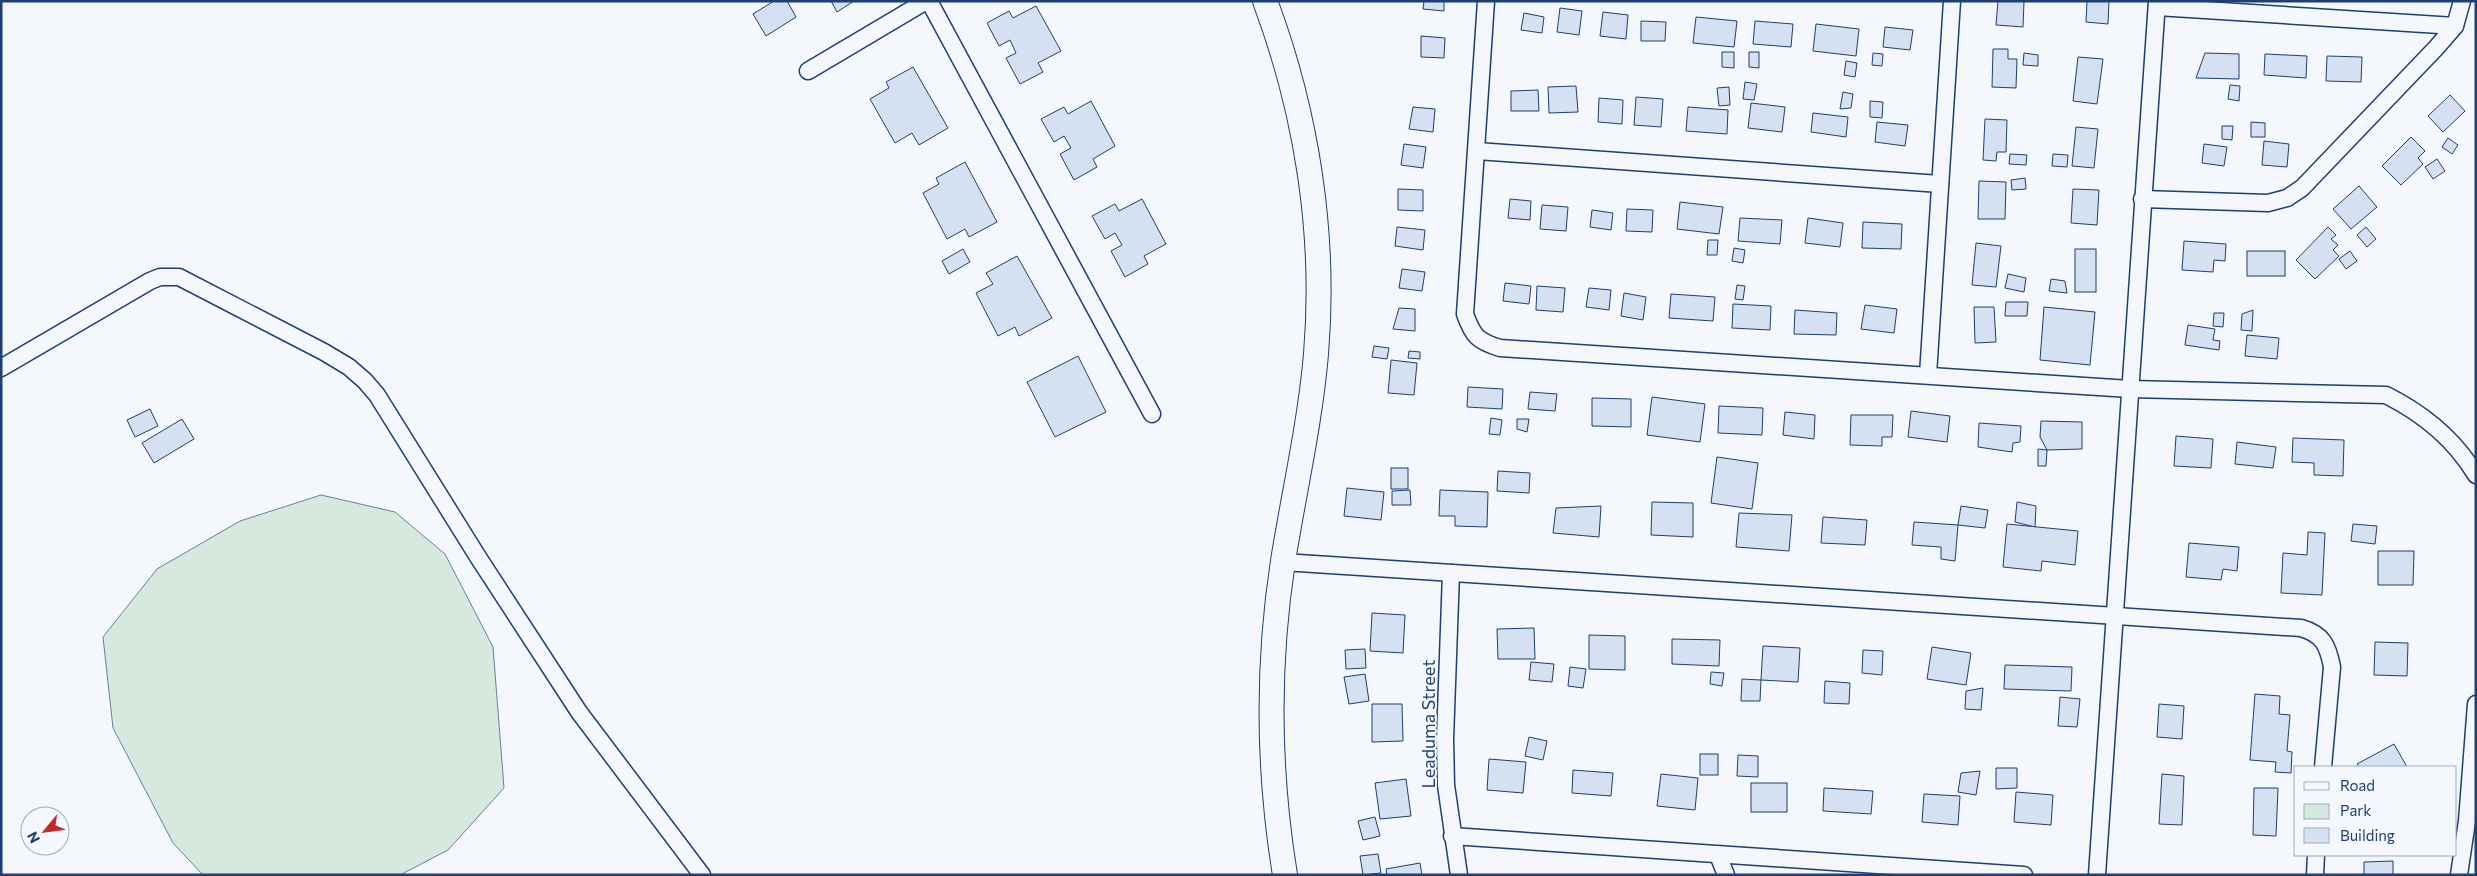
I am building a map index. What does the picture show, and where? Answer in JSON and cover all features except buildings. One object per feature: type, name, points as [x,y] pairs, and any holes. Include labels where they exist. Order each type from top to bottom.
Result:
[{"type":"main road","points":[[1265,1],[1282,48],[1300,114],[1315,211],[1319,292],[1316,355],[1307,425],[1283,562],[1273,653],[1271,749],[1276,822],[1285,875]]},
{"type":"street","points":[[808,71],[927,1],[1152,414]]},
{"type":"street","points":[[1486,1],[1466,314],[1472,332],[1484,343],[1500,348],[2130,389],[2386,395],[2411,408],[2428,422],[2457,448],[2476,475]]},
{"type":"street","points":[[1928,375],[1952,1]]},
{"type":"street","points":[[2142,199],[2268,203],[2287,198],[2308,181],[2436,48],[2455,26],[2462,1]]},
{"type":"street","points":[[2097,875],[2142,199],[2157,4],[2455,26]]},
{"type":"street","points":[[1477,151],[1940,184]]},
{"type":"street","points":[[1,368],[150,281],[171,276],[188,282],[349,367],[377,395],[536,648],[579,712],[702,875]]},
{"type":"street","points":[[1283,562],[2114,614],[2301,628],[2314,632],[2329,653],[2332,667],[2323,766]]},
{"type":"street","name":"Leaduma Street","points":[[1451,573],[1445,739],[1446,785],[1459,875]]},
{"type":"street","points":[[2459,875],[2467,821],[2476,704]]},
{"type":"street","points":[[1452,836],[2024,875]]},
{"type":"street","points":[[1718,855],[1726,875]]},
{"type":"street","points":[[2315,875],[2316,856]]},
{"type":"green space","points":[[321,495],[395,512],[445,554],[493,647],[504,788],[448,850],[400,875],[203,875],[173,843],[113,728],[103,637],[157,569],[240,521]]}]
